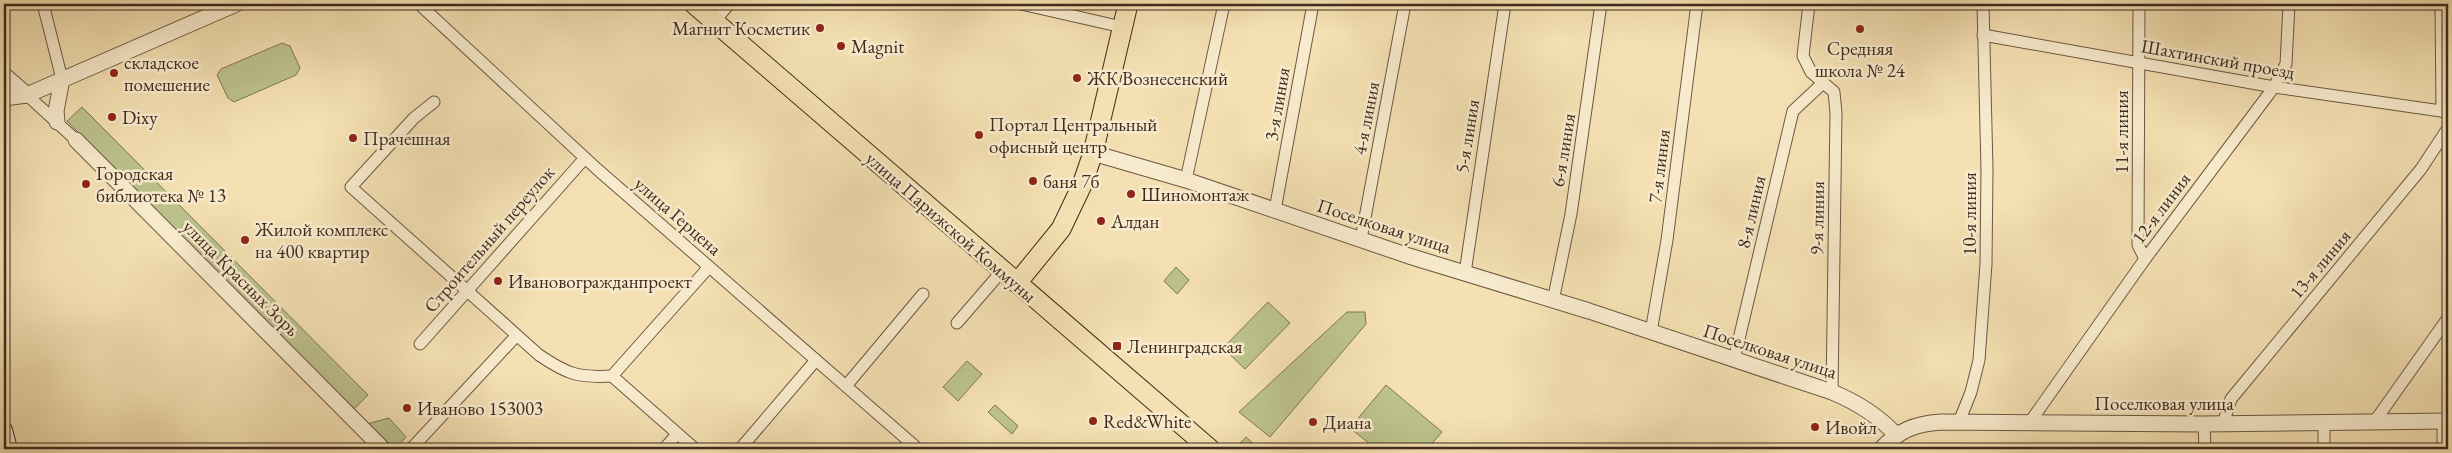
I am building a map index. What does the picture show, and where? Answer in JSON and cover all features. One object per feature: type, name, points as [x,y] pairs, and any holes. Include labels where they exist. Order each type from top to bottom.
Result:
[{"type":"main road","name":"улица Парижской Коммуны","points":[[694,4],[1209,449]]},
{"type":"main road","points":[[1017,283],[1061,229],[1082,185],[1093,153],[1128,4]]},
{"type":"main road","points":[[4,430],[9,449]]},
{"type":"street","points":[[43,4],[62,79],[56,111],[57,122]]},
{"type":"street","points":[[4,98],[27,95],[236,4]]},
{"type":"street","name":"улица Герцена","points":[[419,4],[585,158],[918,449]]},
{"type":"street","points":[[714,22],[729,4]]},
{"type":"street","points":[[1022,4],[1122,28]]},
{"type":"street","points":[[1186,180],[1224,4]]},
{"type":"street","name":"3-я линия","points":[[1275,210],[1313,4]]},
{"type":"street","name":"4-я линия","points":[[1361,240],[1405,4]]},
{"type":"street","name":"5-я линия","points":[[1464,273],[1505,4]]},
{"type":"street","name":"6-я линия","points":[[1553,300],[1586,117],[1601,4]]},
{"type":"street","name":"7-я линия","points":[[1651,332],[1667,240],[1697,4]]},
{"type":"street","name":"9-я линия","points":[[1809,4],[1803,56],[1811,72],[1834,92],[1836,113],[1832,392]]},
{"type":"street","name":"10-я линия","points":[[1958,422],[1971,392],[1979,360],[1986,264],[1987,170],[1983,4]]},
{"type":"street","name":"11-я линия","points":[[2139,4],[2138,245],[2145,258]]},
{"type":"street","name":"12-я линия","points":[[2030,422],[2145,258],[2274,87],[2286,64],[2289,4]]},
{"type":"street","points":[[2441,4],[2445,112]]},
{"type":"street","name":"Шахтинский проезд","points":[[1983,35],[2274,87],[2445,112]]},
{"type":"street","name":"улица Красных Зорь","points":[[4,75],[76,140],[382,449]]},
{"type":"street","name":"8-я линия","points":[[1734,360],[1793,111],[1823,83]]},
{"type":"street","points":[[434,102],[414,118],[350,187],[539,355],[564,371],[588,377],[612,376],[695,449]]},
{"type":"street","name":"13-я линия","points":[[2223,424],[2231,399],[2421,169],[2448,128]]},
{"type":"street","name":"Поселковая улица","points":[[1093,153],[1186,180],[1361,240],[1553,300],[1832,392],[1862,407],[1880,419],[1896,435],[1925,423],[1958,422],[2223,424],[2324,421],[2446,421]]},
{"type":"street","name":"Строительный переулок","points":[[420,344],[585,158]]},
{"type":"street","points":[[612,376],[709,266]]},
{"type":"street","points":[[957,323],[1002,271]]},
{"type":"street","points":[[846,386],[923,294]]},
{"type":"street","points":[[2375,421],[2448,318]]},
{"type":"street","points":[[411,449],[516,336]]},
{"type":"street","points":[[740,449],[816,360]]},
{"type":"street","points":[[2324,421],[2324,449]]},
{"type":"street","points":[[2443,449],[2446,421]]},
{"type":"street","points":[[2204,424],[2205,449]]},
{"type":"street","points":[[664,449],[678,434]]},
{"type":"street","points":[[1882,449],[1896,435]]},
{"type":"green space","points":[[282,43],[290,46],[300,68],[296,75],[234,102],[228,98],[217,75],[221,69]]},
{"type":"green space","points":[[82,107],[368,395],[354,409],[67,121]]},
{"type":"green space","points":[[1176,267],[1189,280],[1177,294],[1164,281]]},
{"type":"green space","points":[[1268,302],[1290,323],[1245,369],[1223,348]]},
{"type":"green space","points":[[1347,312],[1365,312],[1366,324],[1270,437],[1239,412]]},
{"type":"green space","points":[[967,361],[982,374],[958,401],[943,387]]},
{"type":"green space","points":[[1386,385],[1442,432],[1427,449],[1376,449],[1350,428]]},
{"type":"green space","points":[[995,405],[1018,426],[1012,434],[988,412]]},
{"type":"green space","points":[[389,418],[406,437],[395,449],[390,449],[367,424]]},
{"type":"green space","points":[[1246,437],[1259,449],[1235,449]]},
{"type":"place","name":"Магнит Косметик","points":[[820,28]]},
{"type":"place","name":"Средняя школа № 24","points":[[1860,29]]},
{"type":"place","name":"Magnit","points":[[841,46]]},
{"type":"place","name":"складское помешение","points":[[114,73]]},
{"type":"place","name":"ЖК Вознесенский","points":[[1077,78]]},
{"type":"place","name":"Dixy","points":[[112,117]]},
{"type":"place","name":"Портал Центральный офисный центр","points":[[979,135]]},
{"type":"place","name":"Прачешная","points":[[353,138]]},
{"type":"place","name":"баня 7б","points":[[1033,181]]},
{"type":"place","name":"Городская библиотека № 13","points":[[86,184]]},
{"type":"place","name":"Шиномонтаж","points":[[1131,194]]},
{"type":"place","name":"Алдан","points":[[1101,221]]},
{"type":"place","name":"Жилой комплекс на 400 квартир","points":[[245,240]]},
{"type":"place","name":"Ивановогражданпроект","points":[[498,281]]},
{"type":"place","name":"Ленинградская","points":[[1117,346]]},
{"type":"place","name":"Иваново 153003","points":[[407,408]]},
{"type":"place","name":"Red&White","points":[[1093,421]]},
{"type":"place","name":"Диана","points":[[1313,422]]},
{"type":"place","name":"Ивойл","points":[[1815,427]]}]
